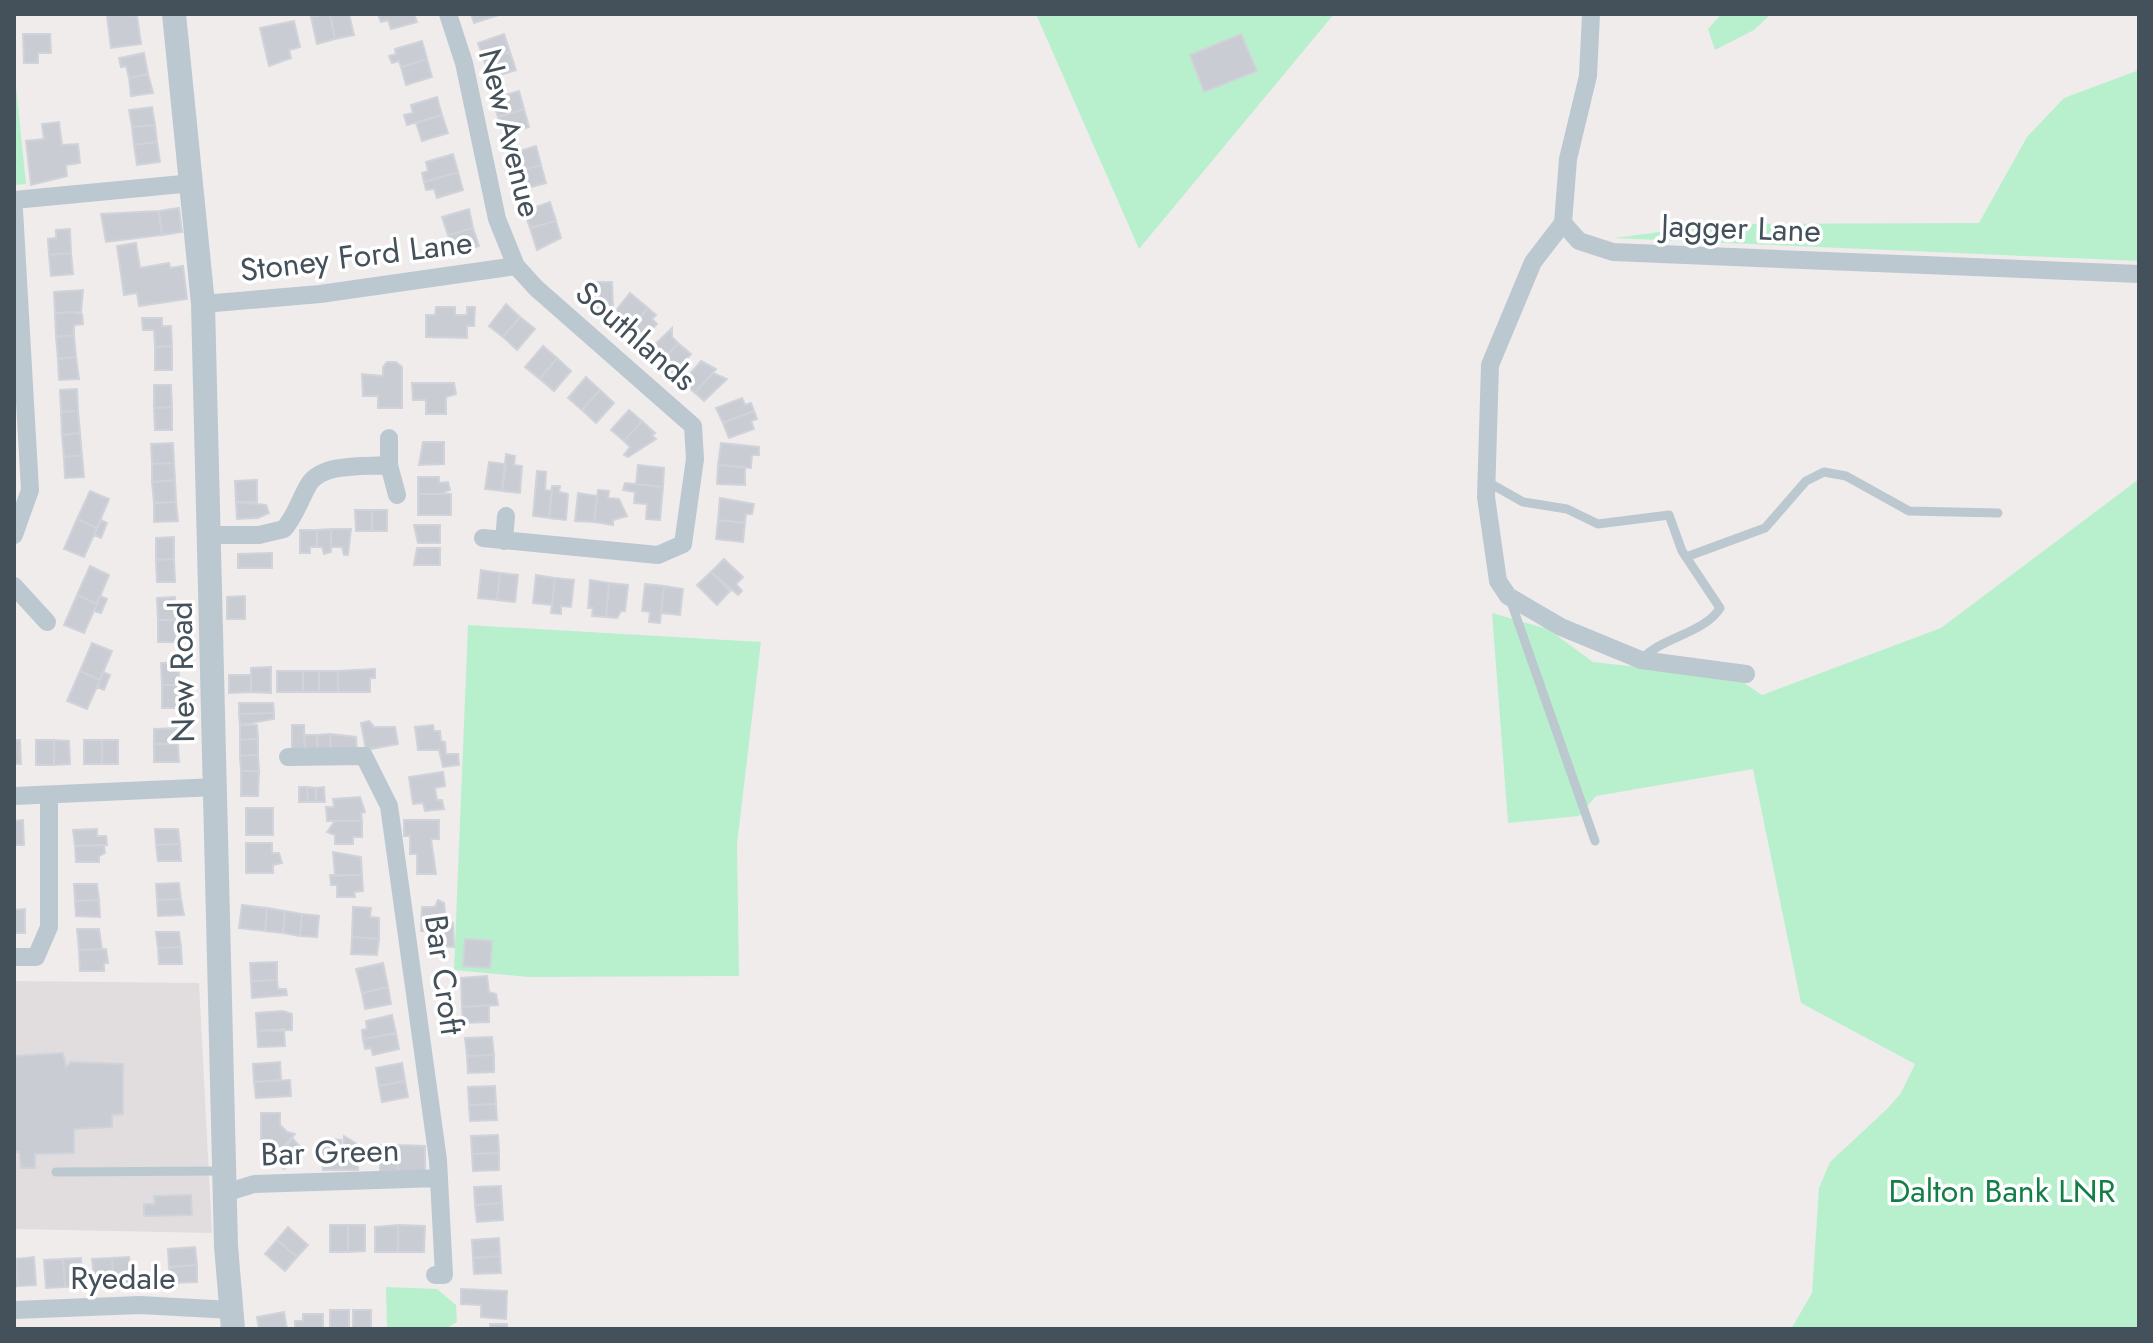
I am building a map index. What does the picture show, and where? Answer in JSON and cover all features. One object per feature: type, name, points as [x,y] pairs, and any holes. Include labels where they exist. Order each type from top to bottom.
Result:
[{"type":"street","name":"New Road","points":[[174,14],[203,304],[225,1182],[233,1319]]},
{"type":"street","name":"New Avenue","points":[[448,14],[464,63],[497,219],[516,266]]},
{"type":"street","points":[[1591,14],[1588,76],[1568,159],[1563,223],[1533,262],[1490,365],[1486,481],[1493,563],[1498,581],[1508,596],[1561,627],[1641,660],[1746,674]]},
{"type":"street","points":[[14,200],[193,183]]},
{"type":"street","points":[[14,210],[21,417],[30,490],[14,535]]},
{"type":"street","name":"Jagger Lane","points":[[1563,223],[1579,241],[1613,252],[2139,274]]},
{"type":"street","name":"Stoney Ford Lane","points":[[203,304],[320,294],[516,266]]},
{"type":"street","name":"Southlands","points":[[483,538],[658,555],[683,544],[695,459],[693,426],[536,288],[516,266]]},
{"type":"street","points":[[389,438],[389,465],[397,495]]},
{"type":"street","points":[[211,535],[259,535],[284,529],[296,514],[311,481],[327,470],[389,465]]},
{"type":"street","points":[[504,541],[506,516]]},
{"type":"street","points":[[14,586],[47,622]]},
{"type":"street","name":"Bar Croft","points":[[288,757],[364,756],[389,806],[413,964],[439,1178],[444,1275],[435,1275]]},
{"type":"street","points":[[14,796],[216,787]]},
{"type":"street","points":[[14,957],[36,957],[49,927],[49,796]]},
{"type":"street","name":"Bar Green","points":[[225,1182],[254,1184],[439,1178]]},
{"type":"street","name":"Ryedale","points":[[14,1310],[140,1305],[233,1319]]},
{"type":"lane","points":[[1686,557],[1765,528],[1806,481],[1824,472],[1846,476],[1909,511],[1998,513]]},
{"type":"lane","points":[[1486,481],[1523,502],[1567,509],[1598,524],[1669,515],[1686,557],[1719,603],[1718,612],[1655,648],[1641,660]]},
{"type":"lane","points":[[1508,596],[1595,841]]},
{"type":"lane","points":[[56,1172],[225,1182]]},
{"type":"shaded area","points":[[14,981],[199,983],[212,1233],[14,1229]]},
{"type":"green space","points":[[1036,14],[1334,14],[1139,249]]},
{"type":"green space","points":[[1721,14],[1771,14],[1754,30],[1715,50],[1708,29]]},
{"type":"green space","points":[[14,67],[26,184],[14,185]]},
{"type":"green space","points":[[2139,70],[2139,261],[1614,238],[1721,224],[1979,223],[2027,137],[2064,98]]},
{"type":"green space","name":"Dalton Bank LNR","points":[[2139,479],[2139,1329],[1791,1329],[1812,1293],[1819,1188],[1830,1162],[1901,1093],[1915,1064],[1801,1003],[1753,769],[1596,796],[1579,816],[1508,823],[1492,613],[1548,629],[1593,662],[1737,678],[1762,695],[1941,628]]},
{"type":"green space","points":[[468,625],[761,642],[737,844],[739,976],[528,977],[454,970]]},
{"type":"green space","points":[[386,1287],[437,1289],[456,1305],[457,1322],[446,1329],[387,1329]]},
{"type":"building","points":[[330,14],[349,14],[354,35],[335,39]]},
{"type":"building","points":[[330,14],[335,39],[317,44],[311,17]]},
{"type":"building","points":[[378,14],[414,14],[417,22],[391,29],[388,20],[381,22]]},
{"type":"building","points":[[471,14],[499,14],[499,15],[474,23]]},
{"type":"building","points":[[107,16],[137,16],[141,44],[111,48]]},
{"type":"building","points":[[294,21],[300,47],[289,50],[291,58],[269,66],[260,28]]},
{"type":"building","points":[[23,34],[50,34],[51,53],[38,53],[38,63],[24,63]]},
{"type":"building","points":[[504,34],[510,52],[484,60],[478,43]]},
{"type":"building","points":[[1241,34],[1257,71],[1204,92],[1190,55]]},
{"type":"building","points":[[422,41],[427,59],[401,67],[399,61],[392,63],[389,56],[396,54],[395,49]]},
{"type":"building","points":[[510,52],[516,70],[490,78],[484,60]]},
{"type":"building","points":[[144,53],[148,74],[129,78],[126,66],[121,67],[119,58]]},
{"type":"building","points":[[427,59],[432,77],[406,85],[401,67]]},
{"type":"building","points":[[148,74],[153,93],[131,96],[129,78]]},
{"type":"building","points":[[519,91],[524,109],[498,117],[492,99]]},
{"type":"building","points":[[437,97],[442,115],[407,125],[404,115],[413,113],[411,105]]},
{"type":"building","points":[[152,107],[155,125],[132,127],[129,110]]},
{"type":"building","points":[[524,109],[529,127],[503,135],[498,117]]},
{"type":"building","points":[[442,115],[448,133],[422,141],[416,123]]},
{"type":"building","points":[[59,122],[62,145],[78,144],[80,163],[66,165],[67,176],[31,185],[26,141],[44,139],[42,124]]},
{"type":"building","points":[[155,125],[157,142],[134,145],[132,127]]},
{"type":"building","points":[[157,142],[160,162],[137,165],[134,145]]},
{"type":"building","points":[[536,146],[541,165],[515,172],[510,154]]},
{"type":"building","points":[[453,154],[458,172],[424,182],[422,173],[428,171],[426,162]]},
{"type":"building","points":[[541,165],[546,183],[520,190],[515,172]]},
{"type":"building","points":[[458,172],[463,190],[437,198],[434,189],[426,190],[424,182]]},
{"type":"building","points":[[550,202],[556,221],[530,228],[524,211]]},
{"type":"building","points":[[179,208],[182,232],[162,235],[159,211]]},
{"type":"building","points":[[469,209],[473,228],[448,235],[442,217]]},
{"type":"building","points":[[159,211],[162,235],[106,242],[101,214]]},
{"type":"building","points":[[556,221],[561,238],[537,250],[530,228]]},
{"type":"building","points":[[473,228],[479,246],[453,254],[448,235]]},
{"type":"building","points":[[70,229],[71,253],[49,255],[48,239],[56,238],[56,230]]},
{"type":"building","points":[[136,243],[140,268],[169,263],[170,268],[183,266],[187,299],[139,306],[137,293],[124,295],[117,246]]},
{"type":"building","points":[[71,253],[73,274],[51,276],[49,255]]},
{"type":"building","points":[[590,282],[612,282],[613,307],[596,308],[596,297],[590,297]]},
{"type":"building","points":[[83,290],[81,312],[55,313],[54,292]]},
{"type":"building","points":[[630,293],[648,308],[627,333],[610,318]]},
{"type":"building","points":[[506,304],[520,317],[503,337],[489,326]]},
{"type":"building","points":[[436,307],[455,307],[455,315],[467,315],[467,307],[475,307],[474,326],[467,326],[467,338],[426,337],[426,315],[435,315]]},
{"type":"building","points":[[648,308],[656,315],[652,319],[657,324],[639,343],[627,333]]},
{"type":"building","points":[[55,313],[82,314],[83,324],[74,325],[74,335],[56,337]]},
{"type":"building","points":[[520,317],[535,329],[517,350],[503,337]]},
{"type":"building","points":[[142,318],[162,318],[162,326],[171,326],[172,346],[155,347],[154,330],[143,330]]},
{"type":"building","points":[[672,328],[672,337],[678,343],[661,363],[648,351]]},
{"type":"building","points":[[74,335],[76,357],[58,359],[56,337]]},
{"type":"building","points":[[678,343],[691,354],[674,374],[661,363]]},
{"type":"building","points":[[172,346],[172,370],[155,370],[155,347]]},
{"type":"building","points":[[543,346],[557,358],[540,379],[525,367]]},
{"type":"building","points":[[76,357],[79,379],[59,380],[58,359]]},
{"type":"building","points":[[557,358],[571,371],[554,391],[540,379]]},
{"type":"building","points":[[701,361],[716,369],[695,393],[683,382]]},
{"type":"building","points":[[387,362],[396,362],[402,367],[402,408],[378,408],[378,396],[363,396],[362,374],[383,376],[383,367]]},
{"type":"building","points":[[713,373],[727,379],[704,401],[695,393]]},
{"type":"building","points":[[586,377],[600,390],[582,410],[568,398]]},
{"type":"building","points":[[412,383],[454,383],[456,394],[446,397],[446,414],[426,414],[426,400],[413,400]]},
{"type":"building","points":[[154,385],[171,385],[172,407],[154,408]]},
{"type":"building","points":[[77,389],[78,411],[61,412],[60,390]]},
{"type":"building","points":[[600,390],[614,403],[596,423],[582,410]]},
{"type":"building","points":[[742,398],[745,405],[751,403],[754,411],[723,423],[716,408]]},
{"type":"building","points":[[172,407],[172,430],[155,430],[154,408]]},
{"type":"building","points":[[629,410],[642,421],[624,441],[611,430]]},
{"type":"building","points":[[78,411],[80,433],[62,435],[61,412]]},
{"type":"building","points":[[754,411],[757,419],[751,421],[754,429],[729,438],[723,423]]},
{"type":"building","points":[[642,421],[655,433],[652,436],[656,439],[628,457],[624,455],[630,447],[624,441]]},
{"type":"building","points":[[80,433],[82,455],[64,457],[62,435]]},
{"type":"building","points":[[423,442],[444,442],[444,464],[419,465]]},
{"type":"building","points":[[173,443],[174,463],[152,464],[151,444]]},
{"type":"building","points":[[721,443],[759,447],[759,455],[752,455],[751,468],[718,465]]},
{"type":"building","points":[[506,454],[515,456],[514,465],[522,466],[520,493],[502,491]]},
{"type":"building","points":[[82,455],[84,477],[65,478],[64,457]]},
{"type":"building","points":[[489,462],[506,464],[502,491],[485,489]]},
{"type":"building","points":[[174,463],[175,480],[152,482],[152,464]]},
{"type":"building","points":[[638,465],[664,468],[663,487],[636,484]]},
{"type":"building","points":[[718,465],[745,467],[745,485],[717,484]]},
{"type":"building","points":[[537,471],[546,472],[545,490],[552,491],[549,518],[533,516]]},
{"type":"building","points":[[418,477],[439,477],[439,483],[448,482],[450,490],[440,494],[418,494]]},
{"type":"building","points":[[175,480],[176,502],[154,503],[152,482]]},
{"type":"building","points":[[257,480],[257,502],[236,502],[235,481]]},
{"type":"building","points":[[625,483],[663,487],[660,520],[646,519],[647,504],[634,503],[635,492],[623,490]]},
{"type":"building","points":[[552,486],[560,486],[559,492],[568,494],[566,520],[549,518]]},
{"type":"building","points":[[598,490],[609,491],[608,498],[619,499],[627,516],[613,520],[613,525],[594,522]]},
{"type":"building","points":[[90,491],[109,499],[97,528],[77,519]]},
{"type":"building","points":[[578,493],[597,496],[594,522],[575,521]]},
{"type":"building","points":[[418,494],[451,494],[451,515],[418,515]]},
{"type":"building","points":[[720,498],[754,504],[752,514],[746,514],[745,523],[718,520]]},
{"type":"building","points":[[176,502],[178,521],[154,522],[154,503]]},
{"type":"building","points":[[236,502],[266,505],[269,513],[258,518],[237,519]]},
{"type":"building","points":[[355,510],[372,510],[372,531],[356,531]]},
{"type":"building","points":[[372,510],[387,510],[387,531],[372,531]]},
{"type":"building","points":[[77,519],[97,528],[84,557],[64,549]]},
{"type":"building","points":[[101,520],[107,523],[101,538],[94,535]]},
{"type":"building","points":[[718,520],[745,523],[743,542],[716,539]]},
{"type":"building","points":[[414,525],[440,525],[440,543],[418,543]]},
{"type":"building","points":[[331,529],[331,552],[324,554],[322,547],[317,547],[317,530]]},
{"type":"building","points":[[331,529],[351,529],[348,555],[344,555],[342,547],[331,547]]},
{"type":"building","points":[[300,530],[317,530],[317,547],[310,547],[310,553],[300,553]]},
{"type":"building","points":[[174,537],[174,559],[156,560],[156,538]]},
{"type":"building","points":[[417,548],[440,548],[440,565],[414,565]]},
{"type":"building","points":[[272,553],[272,568],[238,568],[238,554]]},
{"type":"building","points":[[174,559],[175,582],[157,582],[156,560]]},
{"type":"building","points":[[724,559],[743,577],[736,584],[742,591],[738,595],[711,572]]},
{"type":"building","points":[[90,566],[109,575],[97,604],[77,595]]},
{"type":"building","points":[[481,570],[500,573],[497,600],[478,598]]},
{"type":"building","points":[[711,572],[730,591],[717,605],[697,585]]},
{"type":"building","points":[[500,573],[518,575],[515,602],[497,600]]},
{"type":"building","points":[[536,575],[555,578],[552,605],[533,603]]},
{"type":"building","points":[[555,578],[574,580],[571,607],[561,606],[561,614],[551,613]]},
{"type":"building","points":[[590,580],[609,583],[606,617],[592,616],[593,608],[588,608]]},
{"type":"building","points":[[609,583],[628,585],[625,611],[621,611],[617,618],[606,617]]},
{"type":"building","points":[[645,584],[664,586],[660,623],[649,622],[650,612],[642,611]]},
{"type":"building","points":[[664,586],[683,589],[680,615],[661,613]]},
{"type":"building","points":[[77,595],[97,604],[84,633],[64,625]]},
{"type":"building","points":[[100,596],[107,599],[101,613],[94,611]]},
{"type":"building","points":[[245,596],[245,619],[227,619],[227,597]]},
{"type":"building","points":[[175,597],[175,620],[158,620],[157,598]]},
{"type":"building","points":[[158,620],[175,620],[176,642],[158,642]]},
{"type":"building","points":[[92,643],[112,651],[100,680],[80,671]]},
{"type":"building","points":[[161,663],[179,663],[179,685],[162,685]]},
{"type":"building","points":[[271,667],[271,693],[251,692],[251,668]]},
{"type":"building","points":[[375,669],[375,678],[370,678],[370,692],[338,692],[338,671]]},
{"type":"building","points":[[80,671],[100,680],[87,709],[67,701]]},
{"type":"building","points":[[277,671],[303,671],[303,692],[277,692]]},
{"type":"building","points":[[303,671],[319,671],[319,692],[303,692]]},
{"type":"building","points":[[319,671],[338,671],[338,692],[319,692]]},
{"type":"building","points":[[103,672],[110,675],[104,690],[97,687]]},
{"type":"building","points":[[229,675],[251,675],[251,692],[229,693]]},
{"type":"building","points":[[162,685],[179,685],[180,708],[162,708]]},
{"type":"building","points":[[239,703],[273,703],[274,713],[239,714]]},
{"type":"building","points":[[274,713],[274,719],[240,725],[239,714]]},
{"type":"building","points":[[369,721],[374,727],[395,727],[398,744],[366,750],[361,723]]},
{"type":"building","points":[[240,725],[257,725],[258,739],[240,740]]},
{"type":"building","points":[[292,725],[304,725],[305,755],[292,755]]},
{"type":"building","points":[[433,725],[434,731],[440,731],[441,741],[445,742],[446,754],[458,754],[459,765],[443,767],[439,750],[418,750],[415,727]]},
{"type":"building","points":[[178,728],[178,744],[154,744],[154,729]]},
{"type":"building","points":[[330,734],[356,737],[357,752],[331,755]]},
{"type":"building","points":[[330,734],[331,755],[318,755],[317,735]]},
{"type":"building","points":[[304,735],[317,735],[318,755],[305,755]]},
{"type":"building","points":[[258,739],[258,755],[240,756],[240,740]]},
{"type":"building","points":[[14,740],[20,740],[21,764],[14,764]]},
{"type":"building","points":[[36,740],[54,740],[54,765],[36,765]]},
{"type":"building","points":[[54,740],[69,741],[70,764],[54,765]]},
{"type":"building","points":[[84,740],[102,740],[102,764],[84,764]]},
{"type":"building","points":[[102,740],[118,740],[118,764],[102,764]]},
{"type":"building","points":[[154,744],[178,744],[179,762],[154,762]]},
{"type":"building","points":[[258,755],[259,771],[241,771],[240,756]]},
{"type":"building","points":[[241,771],[259,771],[258,796],[241,796]]},
{"type":"building","points":[[443,772],[445,786],[435,788],[437,800],[442,800],[444,809],[425,811],[423,803],[413,804],[409,777]]},
{"type":"building","points":[[299,787],[307,787],[308,802],[299,802]]},
{"type":"building","points":[[307,787],[316,788],[316,802],[308,802]]},
{"type":"building","points":[[324,787],[325,802],[316,802],[316,788]]},
{"type":"building","points":[[360,797],[365,812],[361,813],[362,821],[327,821],[326,807],[334,807],[333,799]]},
{"type":"building","points":[[246,808],[273,808],[273,835],[246,835]]},
{"type":"building","points":[[23,820],[24,845],[14,845],[14,821]]},
{"type":"building","points":[[404,820],[439,820],[439,839],[431,839],[436,874],[417,874],[417,854],[410,854],[410,836],[404,836]]},
{"type":"building","points":[[335,821],[362,821],[362,837],[353,837],[353,844],[335,844],[335,835],[327,832]]},
{"type":"building","points":[[97,829],[97,836],[106,836],[107,845],[75,846],[73,830]]},
{"type":"building","points":[[155,829],[178,829],[180,844],[156,845]]},
{"type":"building","points":[[246,843],[272,843],[272,853],[279,853],[282,863],[273,865],[273,873],[246,873]]},
{"type":"building","points":[[180,844],[181,861],[158,861],[156,845]]},
{"type":"building","points":[[104,845],[105,853],[99,856],[99,862],[76,862],[75,846]]},
{"type":"building","points":[[333,852],[361,857],[362,875],[335,876]]},
{"type":"building","points":[[330,875],[362,875],[363,891],[354,892],[355,897],[337,897],[337,885],[331,885]]},
{"type":"building","points":[[179,883],[181,899],[157,900],[156,884]]},
{"type":"building","points":[[74,884],[97,884],[99,900],[75,901]]},
{"type":"building","points":[[181,899],[184,915],[158,916],[157,900]]},
{"type":"building","points":[[99,900],[100,917],[76,916],[75,901]]},
{"type":"building","points":[[438,900],[444,903],[446,922],[453,923],[454,947],[434,946],[433,931],[421,931],[422,907],[435,907]]},
{"type":"building","points":[[242,905],[267,908],[265,931],[239,928]]},
{"type":"building","points":[[353,907],[371,908],[370,917],[379,918],[379,939],[352,937]]},
{"type":"building","points":[[267,908],[285,911],[283,933],[265,931]]},
{"type":"building","points":[[25,909],[25,933],[14,933],[14,910]]},
{"type":"building","points":[[285,911],[302,914],[300,936],[283,933]]},
{"type":"building","points":[[302,914],[319,916],[317,937],[300,936]]},
{"type":"building","points":[[77,929],[99,929],[102,949],[79,950]]},
{"type":"building","points":[[156,932],[179,932],[181,947],[158,948]]},
{"type":"building","points":[[352,937],[379,939],[377,955],[351,954]]},
{"type":"building","points":[[465,939],[492,941],[490,968],[463,966]]},
{"type":"building","points":[[181,947],[182,964],[159,964],[158,948]]},
{"type":"building","points":[[106,949],[108,963],[104,963],[104,971],[80,971],[79,950]]},
{"type":"building","points":[[277,962],[277,980],[251,981],[250,963]]},
{"type":"building","points":[[383,963],[388,987],[362,993],[356,969]]},
{"type":"building","points":[[487,976],[489,992],[496,994],[498,1005],[462,1007],[461,978]]},
{"type":"building","points":[[277,980],[278,989],[286,989],[287,995],[252,998],[251,981]]},
{"type":"building","points":[[388,987],[391,1004],[365,1009],[362,993]]},
{"type":"building","points":[[489,1005],[489,1022],[463,1023],[462,1007]]},
{"type":"building","points":[[283,1011],[292,1014],[292,1030],[257,1031],[256,1013]]},
{"type":"building","points":[[392,1015],[396,1033],[363,1039],[362,1030],[367,1029],[366,1021]]},
{"type":"building","points":[[284,1029],[285,1046],[258,1047],[257,1031]]},
{"type":"building","points":[[396,1033],[399,1049],[373,1055],[371,1048],[365,1049],[363,1039]]},
{"type":"building","points":[[492,1037],[494,1055],[467,1056],[465,1038]]},
{"type":"building","points":[[63,1053],[66,1067],[71,1062],[123,1064],[123,1114],[112,1115],[112,1127],[74,1129],[74,1153],[35,1154],[35,1168],[21,1168],[19,1152],[14,1152],[14,1056]]},
{"type":"building","points":[[494,1055],[494,1072],[468,1073],[467,1056]]},
{"type":"building","points":[[280,1062],[281,1080],[254,1082],[253,1064]]},
{"type":"building","points":[[402,1063],[405,1081],[379,1086],[376,1068]]},
{"type":"building","points":[[290,1080],[291,1096],[256,1098],[254,1082]]},
{"type":"building","points":[[405,1081],[408,1097],[382,1102],[379,1086]]},
{"type":"building","points":[[495,1086],[496,1104],[469,1105],[468,1087]]},
{"type":"building","points":[[496,1104],[497,1120],[470,1121],[469,1105]]},
{"type":"building","points":[[261,1113],[280,1113],[280,1125],[287,1132],[295,1134],[273,1157],[261,1144]]},
{"type":"building","points":[[498,1135],[499,1153],[472,1154],[471,1136]]},
{"type":"building","points":[[344,1136],[357,1144],[358,1170],[341,1170]]},
{"type":"building","points":[[293,1139],[304,1151],[284,1169],[273,1157]]},
{"type":"building","points":[[327,1139],[341,1140],[341,1170],[323,1170],[322,1144],[327,1144]]},
{"type":"building","points":[[380,1145],[398,1145],[398,1172],[380,1171]]},
{"type":"building","points":[[398,1145],[425,1146],[425,1172],[398,1172]]},
{"type":"building","points":[[499,1153],[499,1170],[473,1171],[472,1154]]},
{"type":"building","points":[[501,1186],[502,1203],[475,1205],[474,1187]]},
{"type":"building","points":[[191,1195],[192,1215],[144,1216],[144,1204],[155,1204],[154,1196]]},
{"type":"building","points":[[502,1203],[503,1220],[477,1222],[475,1205]]},
{"type":"building","points":[[330,1225],[348,1225],[348,1252],[330,1252]]},
{"type":"building","points":[[348,1225],[365,1225],[365,1251],[348,1252]]},
{"type":"building","points":[[398,1225],[425,1226],[424,1252],[398,1252]]},
{"type":"building","points":[[398,1225],[398,1252],[375,1252],[375,1227]]},
{"type":"building","points":[[288,1227],[308,1245],[297,1257],[277,1240]]},
{"type":"building","points":[[499,1238],[500,1256],[473,1258],[472,1240]]},
{"type":"building","points":[[277,1240],[297,1257],[285,1271],[265,1254]]},
{"type":"building","points":[[195,1247],[197,1265],[169,1267],[168,1249]]},
{"type":"building","points":[[14,1253],[18,1286],[14,1287]]},
{"type":"building","points":[[500,1256],[501,1273],[474,1274],[473,1258]]},
{"type":"building","points":[[34,1257],[36,1285],[18,1286],[16,1259]]},
{"type":"building","points":[[129,1257],[132,1285],[114,1286],[112,1258]]},
{"type":"building","points":[[81,1258],[83,1286],[65,1287],[63,1259]]},
{"type":"building","points":[[112,1258],[114,1286],[95,1287],[92,1259]]},
{"type":"building","points":[[63,1259],[65,1287],[46,1288],[44,1260]]},
{"type":"building","points":[[197,1265],[197,1282],[171,1283],[169,1267]]},
{"type":"building","points":[[461,1289],[507,1291],[506,1319],[481,1317],[481,1305],[461,1304]]},
{"type":"building","points":[[330,1310],[349,1310],[349,1329],[330,1329]]},
{"type":"building","points":[[353,1310],[371,1310],[371,1329],[353,1329]]},
{"type":"building","points":[[284,1312],[287,1329],[259,1329],[257,1317]]},
{"type":"building","points":[[303,1314],[323,1314],[323,1329],[295,1329],[295,1321],[303,1321]]},
{"type":"building","points":[[490,1324],[507,1324],[507,1329],[490,1329]]}]
